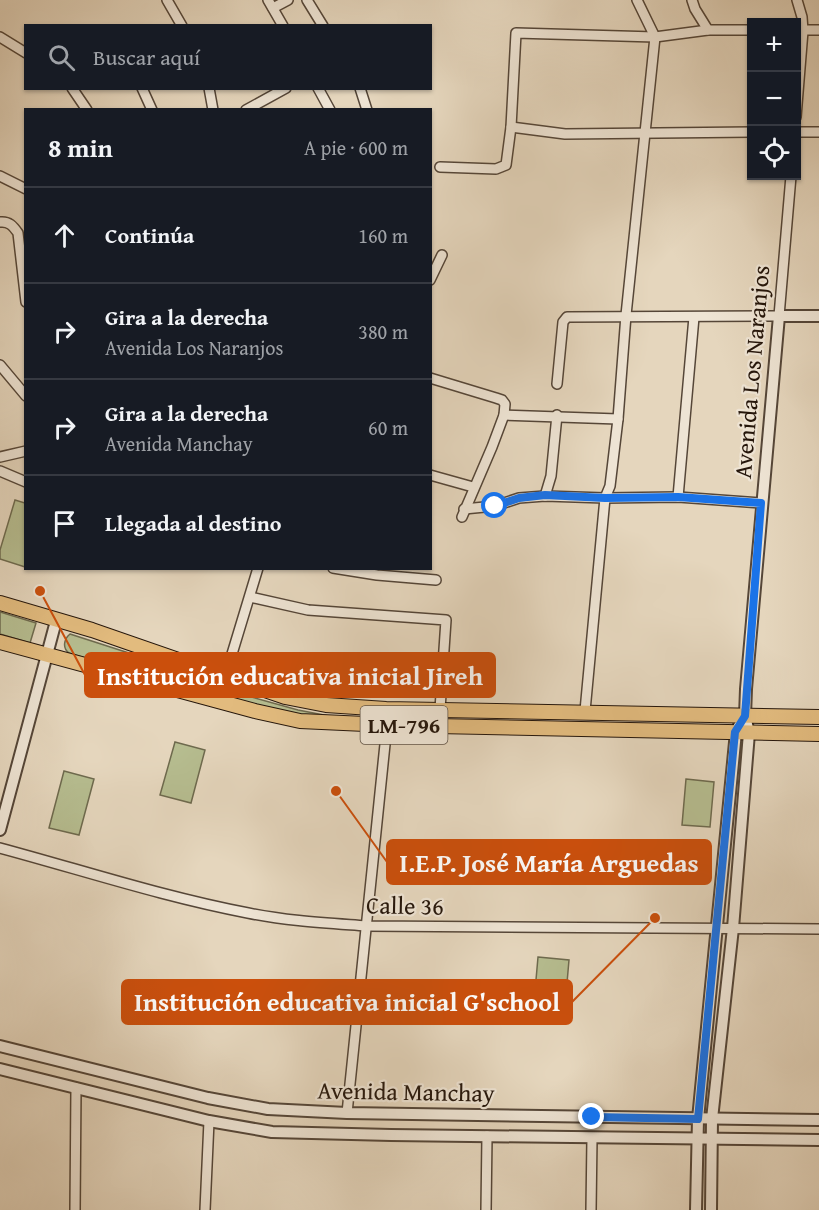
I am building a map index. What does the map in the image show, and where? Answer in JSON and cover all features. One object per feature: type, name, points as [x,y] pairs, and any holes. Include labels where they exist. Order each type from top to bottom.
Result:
[{"type":"main road","name":"LM-796","points":[[0,603],[92,630],[285,697],[326,705],[386,709],[819,717]]},
{"type":"main road","name":"LM-796","points":[[0,642],[281,717],[318,723],[819,734]]},
{"type":"street","points":[[167,0],[181,24]]},
{"type":"street","points":[[282,24],[271,4],[288,0]]},
{"type":"street","points":[[307,0],[322,24]]},
{"type":"street","points":[[585,711],[605,498],[610,486],[618,419],[626,315],[655,38],[637,0]]},
{"type":"street","points":[[692,0],[708,30]]},
{"type":"street","points":[[797,0],[802,16],[801,24]]},
{"type":"street","points":[[440,167],[496,169],[506,165],[511,127],[516,33],[655,38],[708,30],[747,30]]},
{"type":"street","points":[[801,31],[819,30]]},
{"type":"street","points":[[0,37],[24,52]]},
{"type":"street","points":[[73,90],[86,108]]},
{"type":"street","points":[[143,90],[151,108]]},
{"type":"street","points":[[209,90],[213,108]]},
{"type":"street","points":[[319,90],[329,108]]},
{"type":"street","points":[[361,90],[366,108]]},
{"type":"street","points":[[249,108],[269,93]]},
{"type":"street","points":[[511,127],[565,134],[747,132]]},
{"type":"street","points":[[801,132],[819,132]]},
{"type":"street","points":[[0,176],[24,188]]},
{"type":"street","name":"Avenida Los Naranjos","points":[[696,1210],[698,1119],[717,928],[745,716],[761,503],[791,180]]},
{"type":"street","points":[[0,222],[5,221],[12,225],[18,233],[24,285]]},
{"type":"street","points":[[432,276],[442,255]]},
{"type":"street","points":[[557,384],[563,322],[567,317],[819,316]]},
{"type":"street","points":[[678,497],[694,317]]},
{"type":"street","points":[[0,365],[24,394]]},
{"type":"street","points":[[432,379],[502,400],[506,407],[492,447],[463,513],[519,498],[545,495],[605,498],[678,497],[761,503]]},
{"type":"street","points":[[504,415],[557,415],[618,419]]},
{"type":"street","points":[[545,495],[551,476],[557,415]]},
{"type":"street","points":[[0,457],[24,451]]},
{"type":"street","points":[[0,471],[24,481]]},
{"type":"street","points":[[432,476],[473,487]]},
{"type":"street","points":[[225,677],[257,570]]},
{"type":"street","points":[[346,570],[377,575],[436,579]]},
{"type":"street","points":[[250,597],[308,610],[446,620],[440,709]]},
{"type":"street","points":[[0,830],[56,621]]},
{"type":"street","points":[[347,1113],[387,725]]},
{"type":"street","name":"Avenida Los Naranjos","points":[[711,1210],[712,1119],[733,928],[742,733]]},
{"type":"street","name":"Calle 36","points":[[0,848],[233,910],[296,921],[366,926],[819,929]]},
{"type":"street","name":"Avenida Manchay","points":[[0,1046],[230,1103],[268,1109],[347,1113],[819,1120]]},
{"type":"street","name":"Avenida Manchay","points":[[0,1069],[253,1130],[291,1133],[819,1140]]},
{"type":"street","points":[[75,1210],[76,1088]]},
{"type":"street","points":[[205,1210],[208,1120]]},
{"type":"street","points":[[486,1210],[487,1136]]},
{"type":"street","points":[[591,1210],[592,1138]]},
{"type":"green space","points":[[15,500],[24,503],[24,567],[0,559],[0,550]]},
{"type":"green space","points":[[0,612],[36,623],[30,643],[0,634]]},
{"type":"green space","points":[[70,634],[166,665],[244,695],[329,716],[296,715],[126,671],[69,653],[65,649],[65,643]]},
{"type":"green space","points":[[175,742],[205,750],[191,803],[160,795]]},
{"type":"green space","points":[[64,771],[94,779],[79,835],[49,828]]},
{"type":"green space","points":[[686,779],[714,782],[710,827],[682,825]]},
{"type":"green space","points":[[538,957],[569,960],[564,1017],[533,1014]]},
{"type":"place","name":"Institución educativa inicial Jireh","points":[[40,591]]},
{"type":"place","name":"I.E.P. José María Arguedas","points":[[336,791]]},
{"type":"place","name":"Institución educativa inicial G'school","points":[[655,918]]},
{"type":"route","points":[[495,506],[519,498],[545,495],[605,498],[678,497],[761,503],[745,716],[735,732],[698,1119],[592,1117]]}]
